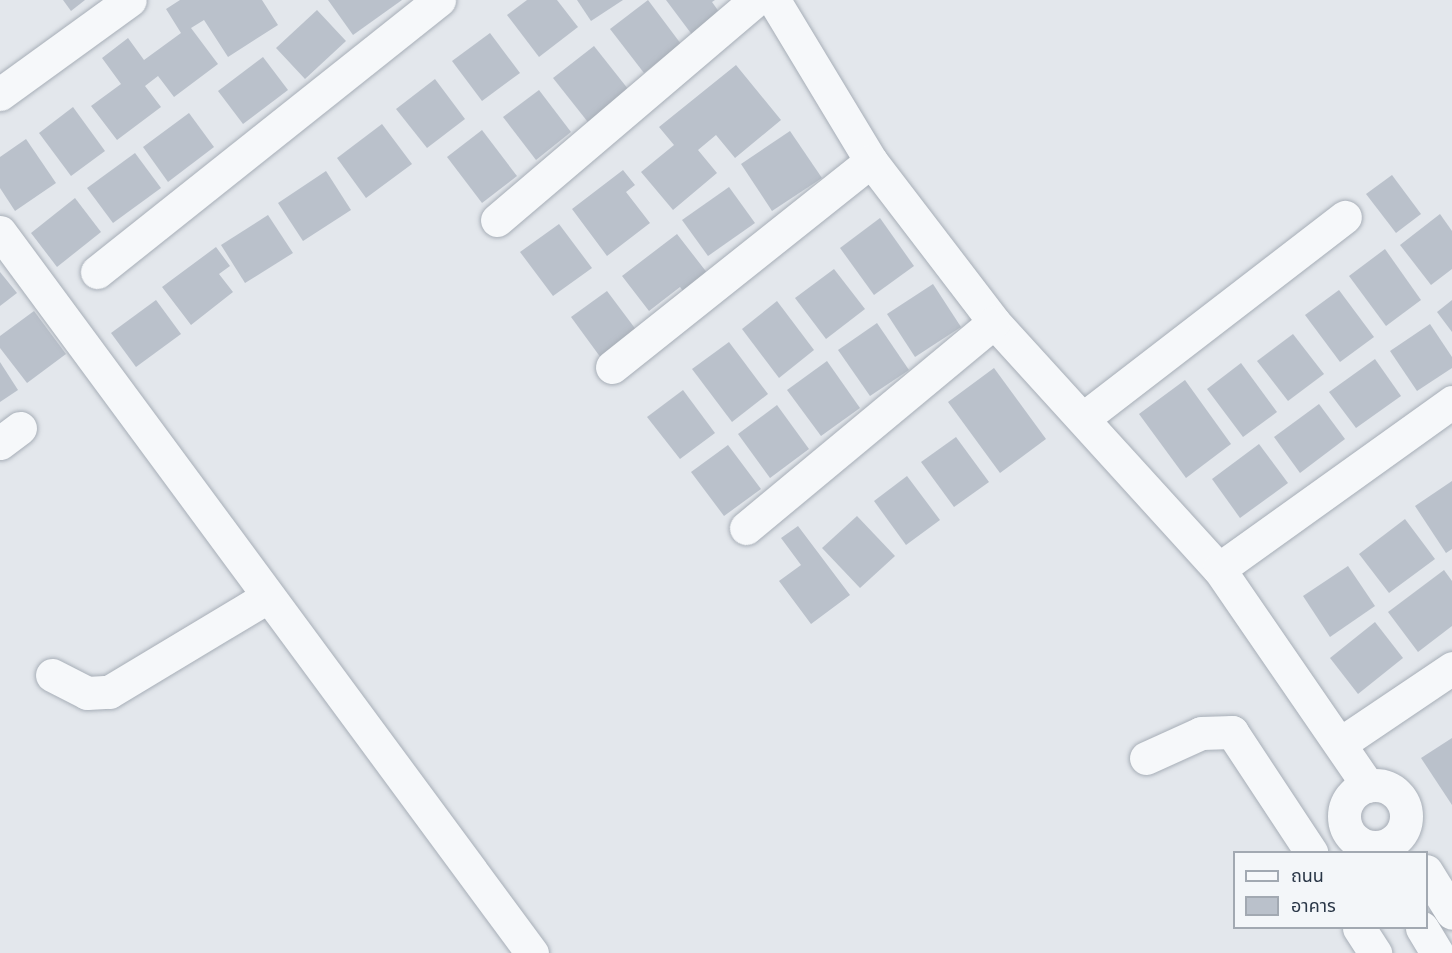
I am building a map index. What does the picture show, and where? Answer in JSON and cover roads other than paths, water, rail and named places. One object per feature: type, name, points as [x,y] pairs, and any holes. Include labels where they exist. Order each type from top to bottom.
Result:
[{"type":"street","points":[[0,94],[130,0]]},
{"type":"street","points":[[97,272],[439,0]]},
{"type":"street","points":[[497,220],[767,3],[871,161],[994,322],[1084,417],[1219,569],[1341,743],[1368,786],[1396,793],[1406,811],[1409,842],[1390,844],[1374,850],[1354,840],[1344,824],[1351,796],[1368,786]]},
{"type":"street","points":[[612,367],[871,161]]},
{"type":"street","points":[[1084,417],[1346,217]]},
{"type":"street","points":[[0,232],[267,597],[518,948]]},
{"type":"street","points":[[746,528],[994,322]]},
{"type":"street","points":[[1219,569],[1452,402]]},
{"type":"street","points":[[52,675],[87,693],[109,692],[267,597]]},
{"type":"street","points":[[1341,743],[1452,668]]},
{"type":"street","points":[[1146,758],[1201,734],[1232,732],[1310,851]]},
{"type":"street","points":[[1428,874],[1452,913]]},
{"type":"street","points":[[1360,929],[1375,953]]},
{"type":"street","points":[[1423,929],[1437,953]]}]
